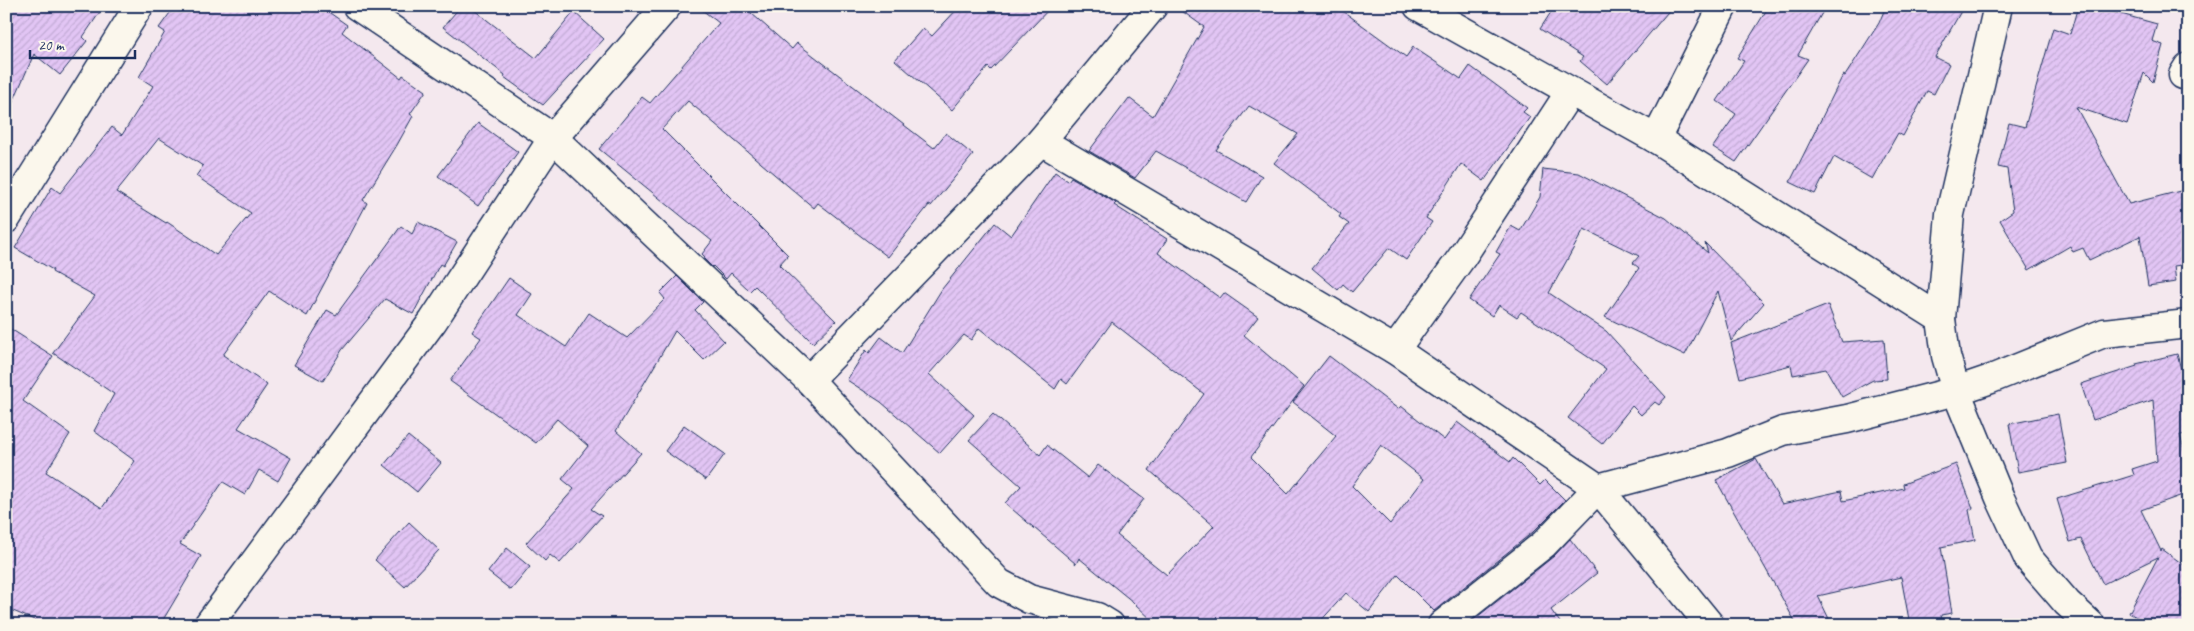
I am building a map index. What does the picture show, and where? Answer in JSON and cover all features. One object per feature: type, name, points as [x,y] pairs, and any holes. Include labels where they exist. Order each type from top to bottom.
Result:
[{"type":"street","points":[[6,218],[138,6]]},
{"type":"street","points":[[357,6],[553,138],[809,380],[999,583],[1029,599],[1097,617],[1110,625]]},
{"type":"street","points":[[208,625],[433,321],[553,138],[667,6]]},
{"type":"street","points":[[809,380],[1041,141],[1153,6]]},
{"type":"street","points":[[1418,6],[1656,139],[1941,319]]},
{"type":"street","points":[[1656,139],[1723,6]]},
{"type":"street","points":[[1998,6],[1950,214],[1941,319],[1946,356],[1956,391],[2000,498],[2028,558],[2066,603],[2091,625]]},
{"type":"street","points":[[1396,350],[1462,257],[1570,92]]},
{"type":"street","points":[[1041,141],[1396,350],[1598,488],[1710,625]]},
{"type":"street","points":[[1442,625],[1544,544],[1598,488],[1728,453],[1783,431],[1847,419],[1956,391],[1991,379],[2104,333],[2188,324]]},
{"type":"building","points":[[6,6],[104,6],[83,37],[87,41],[60,75],[34,54],[6,118]]},
{"type":"building","points":[[175,6],[320,6],[347,25],[342,32],[401,78],[403,75],[426,91],[410,114],[413,116],[363,200],[367,203],[307,316],[269,291],[223,355],[267,385],[238,428],[291,458],[278,481],[259,470],[245,495],[223,482],[180,544],[201,556],[160,625],[46,625],[6,608],[6,326],[53,356],[23,401],[70,434],[46,472],[102,508],[135,461],[94,431],[114,394],[53,353],[95,296],[52,272],[53,270],[15,248],[52,187],[60,193],[112,127],[122,135],[153,86],[139,77],[165,32],[159,28]],"holes":[[[159,138],[203,166],[196,176],[251,213],[216,255],[167,222],[116,192]]]},
{"type":"building","points":[[461,6],[469,6],[536,58],[574,12],[604,39],[543,105],[504,77],[505,75],[443,27]]},
{"type":"building","points":[[697,6],[743,6],[792,49],[797,43],[934,148],[946,133],[973,155],[931,206],[929,205],[888,257],[818,203],[814,208],[688,101],[662,129],[788,255],[779,265],[836,321],[813,343],[755,286],[750,291],[731,273],[726,279],[712,267],[702,254],[712,241],[599,149],[642,97],[650,103],[719,23]]},
{"type":"building","points":[[960,6],[1052,6],[991,70],[988,67],[952,110],[895,60],[923,28],[932,36]]},
{"type":"building","points":[[1175,6],[1336,6],[1406,57],[1413,47],[1461,79],[1470,66],[1527,108],[1523,112],[1530,117],[1484,181],[1461,164],[1426,218],[1432,222],[1406,260],[1389,248],[1352,292],[1343,284],[1338,290],[1312,268],[1349,224],[1339,217],[1341,214],[1274,163],[1298,134],[1249,106],[1216,150],[1262,176],[1246,202],[1156,151],[1135,178],[1089,151],[1129,98],[1153,116],[1204,27]]},
{"type":"building","points":[[1555,6],[1673,6],[1607,84],[1580,61],[1583,57],[1540,29]]},
{"type":"building","points":[[1769,6],[1826,6],[1798,55],[1808,59],[1736,162],[1713,147],[1736,114],[1717,101],[1744,61],[1737,58]]},
{"type":"building","points":[[1886,6],[1964,6],[1935,57],[1949,64],[1934,94],[1927,91],[1903,136],[1898,133],[1872,179],[1834,157],[1815,194],[1790,182],[1843,75],[1845,76],[1879,23]]},
{"type":"building","points":[[2078,6],[2111,6],[2110,11],[2157,24],[2152,41],[2163,45],[2153,82],[2144,73],[2127,124],[2076,107],[2129,204],[2188,189],[2188,264],[2174,266],[2176,282],[2148,286],[2140,236],[2089,260],[2083,248],[2073,252],[2070,246],[2029,270],[2000,220],[2013,211],[2007,169],[1998,167],[2009,123],[2025,127],[2053,28],[2070,34]]},
{"type":"building","points":[[478,123],[518,152],[478,206],[438,176]]},
{"type":"building","points":[[1543,169],[1579,173],[1666,218],[1708,253],[1705,243],[1764,303],[1731,341],[1718,291],[1685,355],[1605,317],[1639,268],[1633,263],[1639,256],[1584,229],[1549,293],[1606,331],[1666,397],[1659,405],[1655,402],[1641,415],[1632,406],[1602,444],[1568,418],[1606,369],[1521,312],[1517,317],[1499,305],[1492,316],[1469,300],[1500,254],[1496,252],[1511,226],[1520,231],[1540,197]]},
{"type":"building","points":[[1055,172],[1068,181],[1071,177],[1116,203],[1114,205],[1167,239],[1158,253],[1220,298],[1224,293],[1258,317],[1244,335],[1304,386],[1251,457],[1288,494],[1336,436],[1293,402],[1329,356],[1398,409],[1401,406],[1444,440],[1457,422],[1510,462],[1513,458],[1540,485],[1545,480],[1565,500],[1533,532],[1434,611],[1398,575],[1369,612],[1346,593],[1317,625],[1157,625],[1133,602],[1079,558],[1076,564],[1005,503],[1021,486],[969,440],[993,414],[1040,455],[1047,445],[1088,478],[1098,465],[1144,499],[1117,535],[1167,575],[1214,526],[1149,470],[1204,394],[1112,322],[1067,384],[1061,379],[1055,389],[979,328],[971,340],[964,335],[929,374],[974,415],[940,453],[881,402],[847,380],[866,350],[869,353],[881,337],[902,353],[942,289],[995,223],[1011,236]],"holes":[[[1381,445],[1424,479],[1390,524],[1352,486]]]},
{"type":"building","points":[[418,222],[457,242],[443,266],[440,264],[413,314],[385,299],[342,350],[323,381],[294,365],[327,310],[336,315],[401,226],[412,234]]},
{"type":"building","points":[[677,276],[703,302],[695,310],[724,341],[704,360],[675,331],[616,431],[641,453],[591,509],[602,516],[560,563],[550,555],[545,561],[526,543],[574,489],[562,479],[588,446],[557,419],[536,443],[450,381],[481,338],[472,332],[509,278],[532,294],[518,315],[566,347],[589,313],[627,338],[665,299],[660,293]]},
{"type":"building","points":[[1828,305],[1842,342],[1884,339],[1887,379],[1873,380],[1842,397],[1826,369],[1793,375],[1791,365],[1740,378],[1731,343]]},
{"type":"building","points":[[2177,354],[2183,377],[2188,434],[2180,435],[2188,465],[2188,493],[2141,510],[2161,551],[2162,549],[2188,568],[2188,625],[2151,625],[2129,613],[2158,557],[2103,584],[2081,539],[2070,542],[2057,499],[2134,475],[2132,469],[2157,461],[2153,400],[2093,420],[2081,384],[2137,366],[2136,364]]},
{"type":"building","points":[[2058,414],[2067,463],[2018,472],[2009,424]]},
{"type":"building","points":[[684,425],[725,454],[706,480],[665,451]]},
{"type":"building","points":[[408,436],[441,463],[417,492],[384,465]]},
{"type":"building","points":[[1756,459],[1782,504],[1841,491],[1843,501],[1904,488],[1903,484],[1956,464],[1973,508],[1969,510],[1975,540],[1941,547],[1952,613],[1941,615],[1943,625],[1910,625],[1901,577],[1818,596],[1832,625],[1797,625],[1716,480]]},
{"type":"building","points":[[409,522],[439,550],[405,587],[375,560]]},
{"type":"building","points":[[1570,539],[1597,573],[1551,610],[1562,625],[1467,625],[1554,556]]},
{"type":"building","points":[[507,548],[530,567],[511,590],[488,572]]}]
